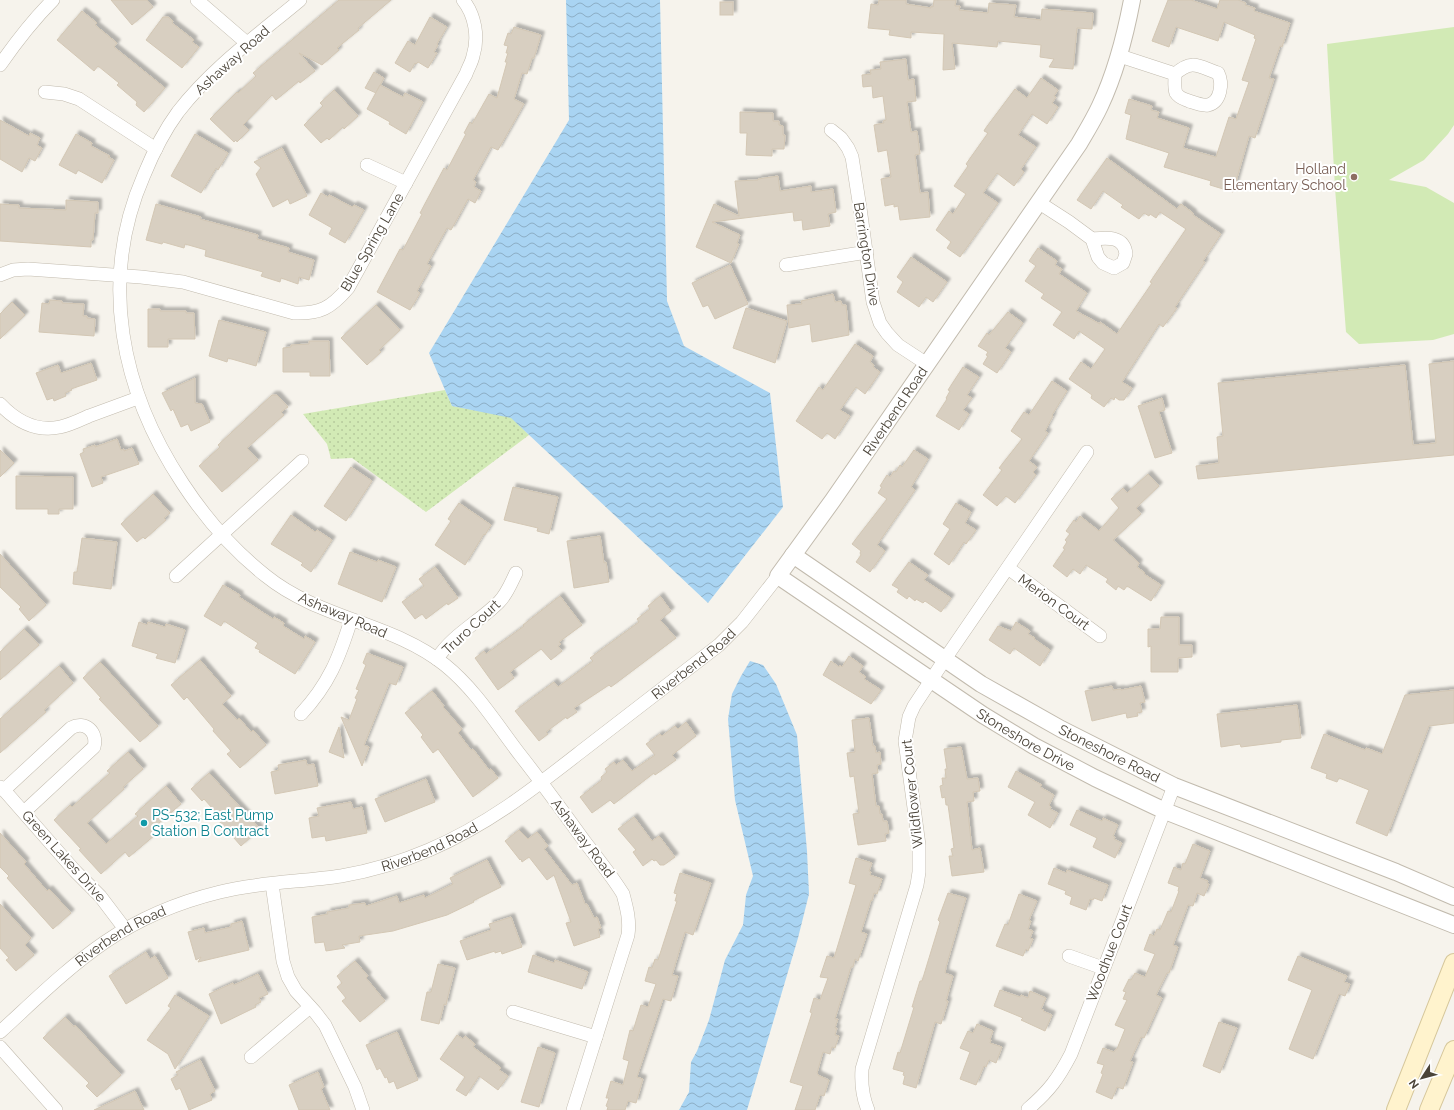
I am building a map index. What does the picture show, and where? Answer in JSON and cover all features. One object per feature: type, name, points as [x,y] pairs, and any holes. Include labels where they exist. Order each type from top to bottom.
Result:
[{"type":"main road","points":[[1396,1110],[1454,963]]},
{"type":"main road","points":[[1429,1110],[1454,1050]]},
{"type":"street","points":[[0,65],[14,44],[39,13],[53,0]]},
{"type":"street","points":[[197,0],[248,44]]},
{"type":"street","name":"Ashaway Road","points":[[300,0],[218,68],[177,114],[156,149],[138,189],[123,244],[120,276],[120,309],[123,340],[129,367],[138,398],[155,437],[171,466],[199,508],[221,534],[245,559],[269,579],[290,592],[317,606],[413,644],[437,659],[466,684],[542,783],[623,894],[628,912],[628,935],[573,1110]]},
{"type":"street","name":"Blue Spring Lane","points":[[0,275],[13,270],[28,269],[183,282],[294,313],[308,314],[324,310],[337,301],[348,288],[466,74],[473,56],[475,31],[472,16],[463,0]]},
{"type":"street","name":"Riverbend Road","points":[[0,1032],[105,941],[152,915],[183,902],[221,892],[272,884],[342,876],[386,865],[428,850],[466,833],[496,815],[542,783],[720,645],[746,617],[834,500],[1078,144],[1099,108],[1113,76],[1120,56],[1132,0]]},
{"type":"street","points":[[1120,56],[1175,74]]},
{"type":"street","points":[[45,92],[64,94],[79,99],[156,149]]},
{"type":"street","name":"Barrington Drive","points":[[832,130],[841,138],[852,157],[867,252],[873,302],[880,323],[898,345],[927,364]]},
{"type":"street","points":[[368,165],[406,183]]},
{"type":"street","points":[[1038,202],[1092,239]]},
{"type":"street","points":[[786,265],[867,252]]},
{"type":"street","points":[[0,404],[8,413],[20,421],[33,426],[46,428],[60,427],[138,398]]},
{"type":"street","name":"Wildflower Court","points":[[868,1110],[861,1085],[862,1069],[917,885],[919,872],[919,845],[905,741],[909,717],[914,706],[945,659],[1088,452]]},
{"type":"street","points":[[176,576],[302,461]]},
{"type":"street","name":"Stoneshore Road","points":[[793,555],[981,684],[1061,730],[1174,786],[1396,872],[1454,897]]},
{"type":"street","name":"Merion Court","points":[[1008,568],[1100,636]]},
{"type":"street","name":"Truro Court","points":[[437,659],[451,642],[499,602],[508,590],[516,573]]},
{"type":"street","name":"Stoneshore Drive","points":[[778,576],[983,715],[1034,746],[1094,778],[1165,811],[1454,925]]},
{"type":"street","points":[[301,714],[315,699],[330,676],[342,650],[351,620]]},
{"type":"street","points":[[2,788],[71,728],[83,725],[89,728],[94,734],[96,740],[94,747],[24,812]]},
{"type":"street","name":"Woodhue Court","points":[[1028,1109],[1046,1093],[1061,1073],[1070,1054],[1174,786]]},
{"type":"street","name":"Green Lakes Drive","points":[[2,788],[75,871],[100,896],[125,929]]},
{"type":"street","points":[[272,884],[284,966],[288,977],[296,991],[325,1025],[334,1041],[364,1110]]},
{"type":"street","points":[[1069,956],[1104,968]]},
{"type":"street","points":[[251,1057],[310,1006]]},
{"type":"street","points":[[513,1012],[596,1037]]},
{"type":"street","points":[[0,1047],[56,1110]]},
{"type":"green space","points":[[1454,27],[1454,125],[1448,134],[1424,160],[1389,180],[1426,187],[1454,203],[1454,334],[1433,340],[1359,344],[1346,332],[1335,188],[1327,44]]},
{"type":"green space","points":[[445,390],[452,406],[511,417],[529,435],[426,512],[352,458],[331,459],[327,444],[303,414]]},
{"type":"water","points":[[566,0],[660,0],[667,301],[684,346],[770,393],[783,507],[708,603],[511,418],[452,406],[429,353],[569,120]]},
{"type":"water","points":[[750,661],[763,665],[776,684],[797,735],[807,851],[809,894],[798,938],[747,1110],[679,1110],[689,1092],[691,1062],[709,1020],[725,960],[743,925],[746,895],[753,876],[735,800],[728,719],[732,694]]},
{"type":"building","points":[[111,0],[147,0],[153,7],[132,25]]},
{"type":"building","points":[[339,0],[391,0],[358,28],[359,30],[337,48],[339,50],[322,65],[299,53],[315,71],[300,83],[299,81],[276,100],[272,95],[243,125],[249,130],[237,142],[236,140],[234,142],[210,119],[237,92],[238,93],[256,76],[253,73]]},
{"type":"building","points":[[879,0],[906,0],[906,4],[931,8],[931,6],[933,7],[934,0],[956,0],[955,6],[960,6],[959,10],[988,13],[989,3],[1016,5],[1014,17],[1041,20],[1042,9],[1093,13],[1092,29],[1077,28],[1073,69],[1049,67],[1054,59],[1040,57],[1041,45],[998,41],[997,47],[952,43],[955,69],[943,70],[944,34],[911,32],[911,38],[889,35],[890,30],[868,28],[871,4],[878,5]]},
{"type":"building","points":[[1168,0],[1191,0],[1217,9],[1220,0],[1238,0],[1246,3],[1245,5],[1255,8],[1254,11],[1290,23],[1269,78],[1274,79],[1255,138],[1249,136],[1233,192],[1210,185],[1211,181],[1164,167],[1169,153],[1126,139],[1131,115],[1125,113],[1129,99],[1152,106],[1151,110],[1159,112],[1157,118],[1189,128],[1183,148],[1216,157],[1229,117],[1236,119],[1249,82],[1242,80],[1256,39],[1254,38],[1255,35],[1224,22],[1218,41],[1176,27],[1169,47],[1152,41]]},
{"type":"building","points":[[720,2],[733,2],[733,15],[720,15]]},
{"type":"building","points":[[82,11],[97,23],[95,25],[117,43],[114,47],[165,88],[144,112],[136,105],[137,102],[117,85],[119,83],[98,66],[94,71],[57,40]]},
{"type":"building","points":[[163,17],[168,17],[173,21],[172,23],[194,40],[192,42],[199,47],[182,68],[146,40]]},
{"type":"building","points":[[430,17],[447,27],[437,44],[438,45],[434,52],[437,53],[428,68],[418,62],[416,64],[415,63],[410,72],[395,63],[408,41],[415,45]]},
{"type":"building","points":[[514,27],[541,35],[527,74],[522,73],[514,99],[524,104],[498,150],[491,147],[473,180],[476,182],[474,187],[481,191],[475,203],[468,199],[451,230],[447,228],[427,264],[431,266],[417,291],[420,293],[410,310],[377,292],[400,249],[403,250],[422,214],[420,213],[444,168],[447,170],[466,134],[464,133],[470,122],[472,124],[489,94],[497,98],[507,62],[505,62],[508,53],[506,53],[508,46],[504,45],[508,33],[511,34]]},
{"type":"building","points":[[906,59],[908,80],[914,79],[916,101],[907,102],[911,132],[917,131],[920,154],[915,155],[920,193],[928,192],[930,217],[900,220],[898,206],[894,207],[894,204],[885,206],[881,179],[891,177],[887,150],[878,152],[874,125],[884,123],[883,121],[886,120],[883,96],[873,98],[872,86],[863,87],[862,75],[871,74],[870,70],[881,69],[880,62]]},
{"type":"building","points":[[374,72],[384,78],[376,93],[365,88]]},
{"type":"building","points":[[1041,78],[1058,90],[1052,103],[1058,107],[1047,124],[1032,114],[1018,135],[1036,147],[1021,169],[1024,172],[1014,186],[997,173],[983,193],[998,203],[960,257],[947,248],[951,242],[936,230],[949,211],[953,214],[966,194],[954,186],[968,166],[966,164],[988,133],[984,131],[985,129],[1015,89],[1027,98]]},
{"type":"building","points":[[380,85],[403,97],[405,93],[423,102],[406,134],[389,124],[390,122],[367,109]]},
{"type":"building","points":[[334,90],[358,116],[329,140],[327,138],[321,143],[304,125],[323,106],[320,103]]},
{"type":"building","points":[[740,112],[773,113],[773,121],[779,121],[779,125],[783,126],[783,135],[785,135],[784,149],[772,149],[772,156],[746,155],[747,133],[740,133]]},
{"type":"building","points":[[0,120],[29,136],[30,133],[40,138],[37,145],[42,148],[35,161],[29,158],[22,172],[0,159]]},
{"type":"building","points":[[76,134],[92,143],[91,146],[110,156],[108,157],[114,160],[102,183],[78,170],[76,174],[59,165]]},
{"type":"building","points":[[195,134],[228,153],[218,170],[216,168],[201,193],[171,176]]},
{"type":"building","points":[[282,148],[307,196],[290,204],[288,199],[273,207],[256,174],[261,168],[254,162]]},
{"type":"building","points":[[1107,158],[1177,209],[1181,204],[1193,213],[1193,215],[1221,234],[1203,261],[1205,262],[1175,307],[1177,308],[1163,327],[1159,324],[1122,382],[1132,388],[1124,400],[1119,400],[1115,397],[1114,400],[1111,398],[1104,407],[1091,398],[1092,395],[1069,379],[1081,362],[1091,369],[1105,349],[1079,331],[1074,339],[1053,325],[1062,312],[1041,298],[1044,294],[1025,281],[1036,266],[1029,261],[1038,248],[1057,261],[1055,265],[1062,269],[1059,274],[1087,293],[1076,311],[1100,324],[1100,322],[1117,334],[1152,283],[1150,282],[1186,229],[1160,212],[1156,218],[1150,214],[1149,216],[1144,213],[1139,219],[1121,207],[1123,205],[1103,191],[1091,209],[1077,200]]},
{"type":"building","points":[[778,176],[780,191],[811,186],[811,192],[833,189],[836,212],[828,214],[830,226],[803,230],[802,220],[794,221],[793,212],[712,222],[740,235],[737,243],[739,244],[731,263],[696,247],[714,204],[739,216],[735,181],[758,180]]},
{"type":"building","points":[[321,193],[328,197],[329,195],[352,207],[354,205],[364,210],[345,243],[329,234],[332,228],[309,215]]},
{"type":"building","points":[[66,200],[98,202],[98,213],[95,213],[91,247],[0,241],[0,204],[19,205],[19,208],[66,210]]},
{"type":"building","points":[[156,204],[201,217],[200,219],[258,235],[257,239],[289,248],[288,252],[314,260],[309,280],[299,277],[298,284],[281,278],[280,282],[261,276],[263,272],[205,256],[206,250],[185,244],[184,248],[163,242],[162,244],[146,240]]},
{"type":"building","points":[[911,257],[947,282],[933,302],[926,297],[919,307],[897,292],[903,282],[897,277]]},
{"type":"building","points":[[730,265],[748,304],[715,319],[708,305],[703,307],[692,283]]},
{"type":"building","points":[[833,294],[835,302],[841,301],[842,305],[846,305],[849,335],[812,342],[810,324],[789,328],[787,305],[802,304],[801,301]]},
{"type":"building","points":[[50,300],[62,301],[62,303],[84,304],[83,316],[95,319],[94,336],[39,332],[42,303],[49,304]]},
{"type":"building","points":[[12,302],[25,315],[0,339],[0,314]]},
{"type":"building","points":[[376,305],[400,330],[379,350],[381,352],[367,365],[341,338]]},
{"type":"building","points":[[746,308],[787,321],[775,363],[733,348]]},
{"type":"building","points":[[148,309],[160,309],[160,311],[186,311],[186,313],[194,313],[195,339],[168,339],[168,347],[148,347]]},
{"type":"building","points":[[1008,312],[1023,323],[1005,348],[1011,352],[997,373],[983,364],[988,356],[986,355],[988,352],[978,346],[987,333],[989,335]]},
{"type":"building","points":[[219,320],[266,332],[256,366],[228,358],[227,362],[209,356]]},
{"type":"building","points":[[309,341],[329,341],[330,376],[310,376],[310,372],[283,372],[283,348],[291,347],[291,345],[309,344]]},
{"type":"building","points":[[855,344],[873,356],[870,362],[874,365],[873,367],[880,372],[865,394],[856,387],[840,410],[850,416],[835,439],[827,433],[822,439],[796,421],[819,387],[823,390]]},
{"type":"building","points":[[1454,361],[1454,455],[1198,479],[1196,466],[1219,463],[1217,437],[1223,436],[1218,383],[1405,365],[1413,445],[1436,443],[1429,364]]},
{"type":"building","points":[[91,363],[97,380],[71,389],[72,390],[65,393],[66,396],[54,401],[53,398],[47,400],[36,373],[58,365],[61,373]]},
{"type":"building","points":[[963,367],[979,377],[967,395],[972,398],[963,410],[969,414],[959,430],[936,416],[947,399],[946,398],[950,391],[948,390]]},
{"type":"building","points":[[195,378],[195,403],[202,404],[210,422],[191,431],[188,424],[181,427],[173,409],[171,411],[162,393]]},
{"type":"building","points":[[1052,381],[1067,391],[1052,415],[1053,416],[1045,431],[1048,433],[1029,461],[1037,467],[1033,472],[1036,475],[1015,503],[1006,496],[997,506],[983,495],[1002,470],[999,468],[1022,439],[1011,431],[1024,412],[1029,415]]},
{"type":"building","points":[[272,395],[277,395],[288,407],[281,412],[284,415],[247,448],[258,460],[222,492],[199,466],[220,447],[218,445]]},
{"type":"building","points":[[1162,398],[1165,410],[1159,412],[1172,453],[1155,458],[1138,406]]},
{"type":"building","points":[[117,439],[121,450],[124,449],[124,451],[132,448],[139,464],[101,477],[103,483],[92,487],[80,454],[84,452],[83,449],[95,445],[95,447]]},
{"type":"building","points":[[0,450],[14,463],[0,477]]},
{"type":"building","points":[[914,450],[928,459],[911,487],[915,490],[877,545],[885,551],[870,572],[856,562],[861,555],[861,551],[852,544],[887,499],[878,493],[882,487],[880,486],[887,475],[890,477],[894,471],[896,472],[900,465],[902,467]]},
{"type":"building","points":[[351,467],[372,481],[346,521],[324,506]]},
{"type":"building","points":[[1148,474],[1159,486],[1136,508],[1141,514],[1113,540],[1139,563],[1137,567],[1145,573],[1144,574],[1161,585],[1151,601],[1127,586],[1124,590],[1118,586],[1116,590],[1106,582],[1108,579],[1086,565],[1080,574],[1073,569],[1067,577],[1053,566],[1065,549],[1063,548],[1067,542],[1065,540],[1070,534],[1066,531],[1074,520],[1076,522],[1080,516],[1099,531],[1119,508],[1111,499],[1123,488],[1127,493]]},
{"type":"building","points":[[16,476],[73,477],[73,509],[59,509],[59,514],[48,514],[48,509],[16,509]]},
{"type":"building","points":[[513,487],[558,497],[549,534],[537,531],[538,528],[504,520]]},
{"type":"building","points":[[153,494],[170,513],[164,518],[166,520],[145,539],[143,537],[137,542],[121,524]]},
{"type":"building","points":[[459,503],[491,525],[465,565],[435,545],[451,521],[448,519]]},
{"type":"building","points":[[956,503],[971,512],[965,523],[976,530],[966,544],[964,542],[949,565],[934,554],[950,529],[943,524]]},
{"type":"building","points":[[291,515],[315,532],[317,530],[332,540],[311,572],[301,565],[303,563],[271,544]]},
{"type":"building","points":[[600,536],[604,563],[606,562],[609,582],[574,588],[567,541]]},
{"type":"building","points":[[82,538],[117,542],[111,589],[73,584],[74,572],[77,572]]},
{"type":"building","points":[[350,552],[396,567],[382,602],[338,584]]},
{"type":"building","points":[[0,554],[46,605],[29,621],[19,609],[21,607],[0,587]]},
{"type":"building","points":[[909,562],[928,575],[924,580],[951,598],[941,612],[925,601],[923,603],[916,599],[915,601],[909,596],[907,599],[897,592],[899,589],[892,585]]},
{"type":"building","points":[[435,567],[458,598],[448,605],[447,603],[426,619],[422,614],[415,619],[402,602],[424,586],[419,579]]},
{"type":"building","points":[[223,585],[240,595],[239,597],[273,619],[274,617],[284,623],[283,626],[304,639],[305,636],[315,642],[295,674],[259,652],[260,650],[255,648],[258,643],[224,621],[221,626],[204,616]]},
{"type":"building","points":[[560,596],[582,625],[559,642],[561,644],[558,646],[562,651],[551,660],[541,649],[510,672],[514,678],[498,690],[475,658],[484,651],[486,654],[524,626],[523,625]]},
{"type":"building","points":[[660,596],[671,611],[660,620],[676,638],[611,687],[609,685],[574,708],[577,712],[567,719],[566,717],[546,732],[548,734],[539,741],[515,711],[554,682],[558,687],[593,661],[590,658],[639,622],[637,619],[650,609],[648,606]]},
{"type":"building","points":[[1161,617],[1179,617],[1179,645],[1192,645],[1192,657],[1178,658],[1178,672],[1151,672],[1151,646],[1148,647],[1148,629],[1160,629]]},
{"type":"building","points":[[139,622],[147,625],[148,622],[165,627],[166,624],[185,630],[175,663],[156,658],[158,654],[132,646]]},
{"type":"building","points":[[1016,622],[1030,631],[1028,634],[1050,650],[1040,666],[1014,648],[1010,654],[989,640],[998,626],[1011,631]]},
{"type":"building","points":[[24,629],[39,645],[0,680],[0,652]]},
{"type":"building","points":[[367,653],[403,667],[396,685],[389,683],[364,745],[369,747],[362,766],[341,717],[349,720],[357,699],[355,698],[359,690],[356,689],[366,665],[363,663]]},
{"type":"building","points":[[849,656],[863,666],[859,672],[866,677],[864,679],[881,690],[871,704],[823,675],[831,661],[839,667],[840,665],[842,667]]},
{"type":"building","points":[[200,660],[231,696],[222,704],[237,720],[239,718],[251,732],[253,730],[266,745],[240,768],[227,754],[231,751],[213,731],[214,729],[187,697],[184,700],[171,685]]},
{"type":"building","points":[[100,662],[158,726],[140,742],[99,699],[101,698],[83,678]]},
{"type":"building","points":[[59,666],[73,683],[44,710],[46,712],[0,753],[0,719]]},
{"type":"building","points":[[1112,686],[1113,690],[1121,690],[1141,686],[1145,702],[1140,703],[1142,712],[1137,713],[1138,716],[1127,718],[1126,713],[1092,721],[1085,691]]},
{"type":"building","points":[[1454,690],[1454,723],[1429,726],[1387,836],[1356,823],[1369,790],[1339,778],[1337,782],[1326,778],[1327,774],[1311,768],[1324,734],[1365,750],[1366,748],[1382,754],[1405,695]]},
{"type":"building","points":[[432,691],[444,706],[443,707],[462,729],[458,733],[471,750],[473,749],[489,770],[491,769],[498,778],[473,797],[438,749],[433,753],[421,737],[423,735],[405,713]]},
{"type":"building","points":[[1297,705],[1301,738],[1241,747],[1240,744],[1221,747],[1217,714]]},
{"type":"building","points":[[869,718],[873,746],[875,746],[876,753],[880,752],[881,764],[877,765],[878,773],[872,774],[876,806],[879,806],[883,821],[887,821],[889,833],[885,834],[886,841],[858,845],[853,814],[859,813],[854,776],[850,777],[847,753],[855,752],[852,720]]},
{"type":"building","points":[[686,722],[696,736],[672,755],[676,760],[655,775],[654,773],[614,804],[610,800],[592,813],[580,797],[602,780],[601,777],[607,772],[605,769],[614,762],[616,765],[623,760],[632,771],[655,755],[646,744],[660,734],[662,736],[675,726],[678,729]]},
{"type":"building","points":[[339,727],[344,758],[329,752]]},
{"type":"building","points":[[961,747],[967,779],[978,778],[980,791],[973,792],[974,801],[967,802],[972,850],[980,848],[984,872],[952,876],[949,856],[953,856],[951,849],[954,848],[948,805],[946,805],[945,797],[942,798],[940,786],[943,785],[942,778],[946,778],[945,769],[947,769],[944,749]]},
{"type":"building","points":[[128,752],[143,769],[123,787],[124,789],[87,823],[106,844],[138,816],[135,814],[166,786],[181,804],[151,830],[155,835],[129,857],[125,852],[101,874],[79,850],[81,849],[54,820],[70,805],[72,807],[110,773],[107,771]]},
{"type":"building","points":[[306,760],[307,765],[314,764],[318,786],[275,794],[271,772],[279,770],[278,765]]},
{"type":"building","points":[[1016,771],[1042,785],[1040,787],[1054,795],[1049,805],[1051,807],[1050,809],[1058,813],[1050,828],[1028,815],[1035,802],[1008,787]]},
{"type":"building","points":[[209,773],[260,829],[241,846],[218,820],[221,818],[204,799],[202,801],[191,789]]},
{"type":"building","points":[[426,779],[435,802],[385,822],[375,799]]},
{"type":"building","points":[[351,802],[353,809],[362,807],[367,833],[326,841],[325,836],[312,838],[309,818],[319,816],[317,808]]},
{"type":"building","points":[[1077,810],[1102,821],[1103,818],[1118,825],[1113,836],[1115,837],[1114,839],[1122,843],[1115,858],[1093,847],[1097,838],[1070,825]]},
{"type":"building","points":[[634,817],[652,841],[659,836],[675,857],[664,865],[660,865],[656,860],[654,861],[652,859],[643,866],[633,852],[636,850],[618,829]]},
{"type":"building","points":[[519,830],[528,839],[537,832],[548,846],[544,849],[572,885],[577,883],[585,904],[587,904],[594,918],[597,917],[601,928],[598,929],[600,937],[574,946],[566,923],[571,922],[554,875],[547,880],[529,857],[522,862],[505,841]]},
{"type":"building","points":[[0,833],[26,862],[24,864],[47,891],[49,889],[71,913],[53,929],[7,878],[9,876],[0,867]]},
{"type":"building","points":[[1193,844],[1210,851],[1200,878],[1208,881],[1207,883],[1209,884],[1204,896],[1197,893],[1193,906],[1188,905],[1173,945],[1178,947],[1169,973],[1167,973],[1156,995],[1162,998],[1144,1038],[1141,1037],[1130,1061],[1133,1062],[1123,1089],[1117,1087],[1112,1099],[1096,1092],[1103,1074],[1101,1073],[1104,1065],[1097,1063],[1103,1048],[1114,1052],[1117,1049],[1125,1029],[1115,1025],[1127,1000],[1123,999],[1126,992],[1123,991],[1129,979],[1131,980],[1135,973],[1145,977],[1155,954],[1144,950],[1150,934],[1154,936],[1157,929],[1160,930],[1168,911],[1171,912],[1179,891],[1179,887],[1168,883],[1174,867],[1181,870],[1183,863],[1185,864]]},
{"type":"building","points":[[856,858],[872,863],[869,871],[871,872],[870,875],[882,879],[877,894],[874,893],[872,901],[871,900],[861,932],[867,934],[858,961],[855,959],[853,967],[851,967],[835,1019],[838,1019],[835,1028],[837,1028],[835,1035],[839,1036],[835,1048],[832,1047],[830,1054],[823,1052],[817,1073],[818,1075],[829,1080],[824,1096],[820,1095],[815,1110],[795,1110],[803,1086],[790,1082],[812,1013],[810,1012],[814,998],[820,1000],[828,978],[820,977],[827,956],[834,958],[856,885],[849,883]]},
{"type":"building","points":[[487,860],[501,887],[473,901],[474,902],[447,915],[393,931],[359,936],[360,942],[342,945],[345,948],[326,951],[324,942],[315,943],[312,917],[328,914],[327,912],[349,908],[349,905],[365,903],[366,906],[397,896],[399,903],[424,895],[425,898],[453,884],[450,878]]},
{"type":"building","points":[[1054,868],[1066,873],[1067,870],[1108,885],[1102,901],[1094,898],[1093,900],[1090,899],[1086,910],[1070,904],[1072,897],[1065,894],[1066,891],[1048,884]]},
{"type":"building","points":[[680,873],[711,883],[693,935],[685,932],[672,975],[678,976],[671,1001],[663,999],[637,1077],[643,1079],[636,1103],[628,1101],[625,1110],[607,1110],[608,1107],[606,1106],[609,1098],[606,1098],[611,1081],[623,1085],[629,1061],[623,1059],[630,1030],[633,1031],[641,1005],[648,1007],[656,984],[645,981],[649,967],[652,968],[655,959],[658,960],[677,901],[675,901],[677,894],[674,893]]},
{"type":"building","points":[[948,893],[966,898],[946,967],[945,973],[953,976],[946,1001],[948,1001],[941,1024],[935,1022],[916,1088],[903,1084],[905,1076],[903,1075],[904,1072],[893,1069],[898,1052],[900,1053],[914,1007],[912,1007],[920,981],[922,981],[940,922],[938,920]]},
{"type":"building","points":[[1019,894],[1037,901],[1029,920],[1031,921],[1028,929],[1033,931],[1030,938],[1033,939],[1028,951],[1026,949],[1023,956],[996,946],[1005,924],[1008,925]]},
{"type":"building","points":[[0,904],[31,938],[25,945],[34,955],[16,971],[6,960],[9,958],[0,948]]},
{"type":"building","points":[[511,917],[522,947],[502,954],[501,951],[495,953],[495,951],[467,960],[460,941],[491,930],[489,924]]},
{"type":"building","points":[[242,921],[249,950],[198,962],[201,957],[196,960],[188,932],[204,928],[205,933],[231,927],[231,924]]},
{"type":"building","points":[[146,952],[150,959],[155,956],[168,978],[126,1004],[109,976]]},
{"type":"building","points":[[533,955],[554,963],[555,960],[588,972],[582,989],[528,972]]},
{"type":"building","points":[[1298,956],[1347,976],[1344,982],[1350,984],[1345,996],[1339,994],[1313,1059],[1289,1049],[1312,990],[1288,980]]},
{"type":"building","points":[[355,961],[368,976],[366,978],[385,1001],[360,1022],[342,1001],[346,998],[337,987],[342,983],[337,976]]},
{"type":"building","points":[[438,964],[455,968],[446,1005],[444,1004],[439,1024],[421,1020],[427,992],[431,992]]},
{"type":"building","points":[[258,974],[268,994],[259,998],[261,1002],[255,1005],[256,1007],[221,1024],[209,994]]},
{"type":"building","points":[[1000,990],[1020,997],[1021,995],[1028,998],[1030,991],[1046,998],[1041,1009],[1052,1015],[1045,1031],[1021,1020],[1023,1018],[994,1006]]},
{"type":"building","points":[[175,995],[209,1016],[175,1069],[168,1054],[147,1040],[171,1008],[168,1006]]},
{"type":"building","points":[[65,1017],[74,1027],[75,1025],[121,1075],[97,1097],[86,1086],[89,1083],[43,1038]]},
{"type":"building","points":[[1219,1022],[1237,1028],[1220,1073],[1203,1066]]},
{"type":"building","points":[[977,1024],[993,1031],[990,1043],[1002,1047],[996,1063],[989,1060],[986,1067],[984,1066],[976,1085],[960,1079],[970,1052],[960,1048],[968,1031],[973,1033]]},
{"type":"building","points":[[397,1032],[418,1080],[397,1089],[394,1081],[389,1083],[387,1077],[385,1078],[380,1068],[377,1070],[366,1045]]},
{"type":"building","points":[[457,1035],[463,1039],[465,1036],[475,1044],[473,1047],[501,1068],[499,1070],[508,1076],[498,1090],[479,1076],[466,1096],[456,1090],[465,1077],[440,1059]]},
{"type":"building","points":[[538,1047],[555,1053],[539,1107],[521,1102]]},
{"type":"building","points":[[200,1060],[215,1091],[210,1094],[212,1100],[189,1110],[180,1088],[176,1090],[171,1079],[178,1075],[176,1072]]},
{"type":"building","points":[[318,1072],[324,1087],[321,1089],[330,1110],[299,1110],[289,1085]]},
{"type":"building","points":[[135,1091],[144,1110],[94,1110]]},
{"type":"place","name":"Holland Elementary School","points":[[1354,177]]},
{"type":"place","name":"PS-532; East Pump Station B Contract","points":[[144,823]]}]
